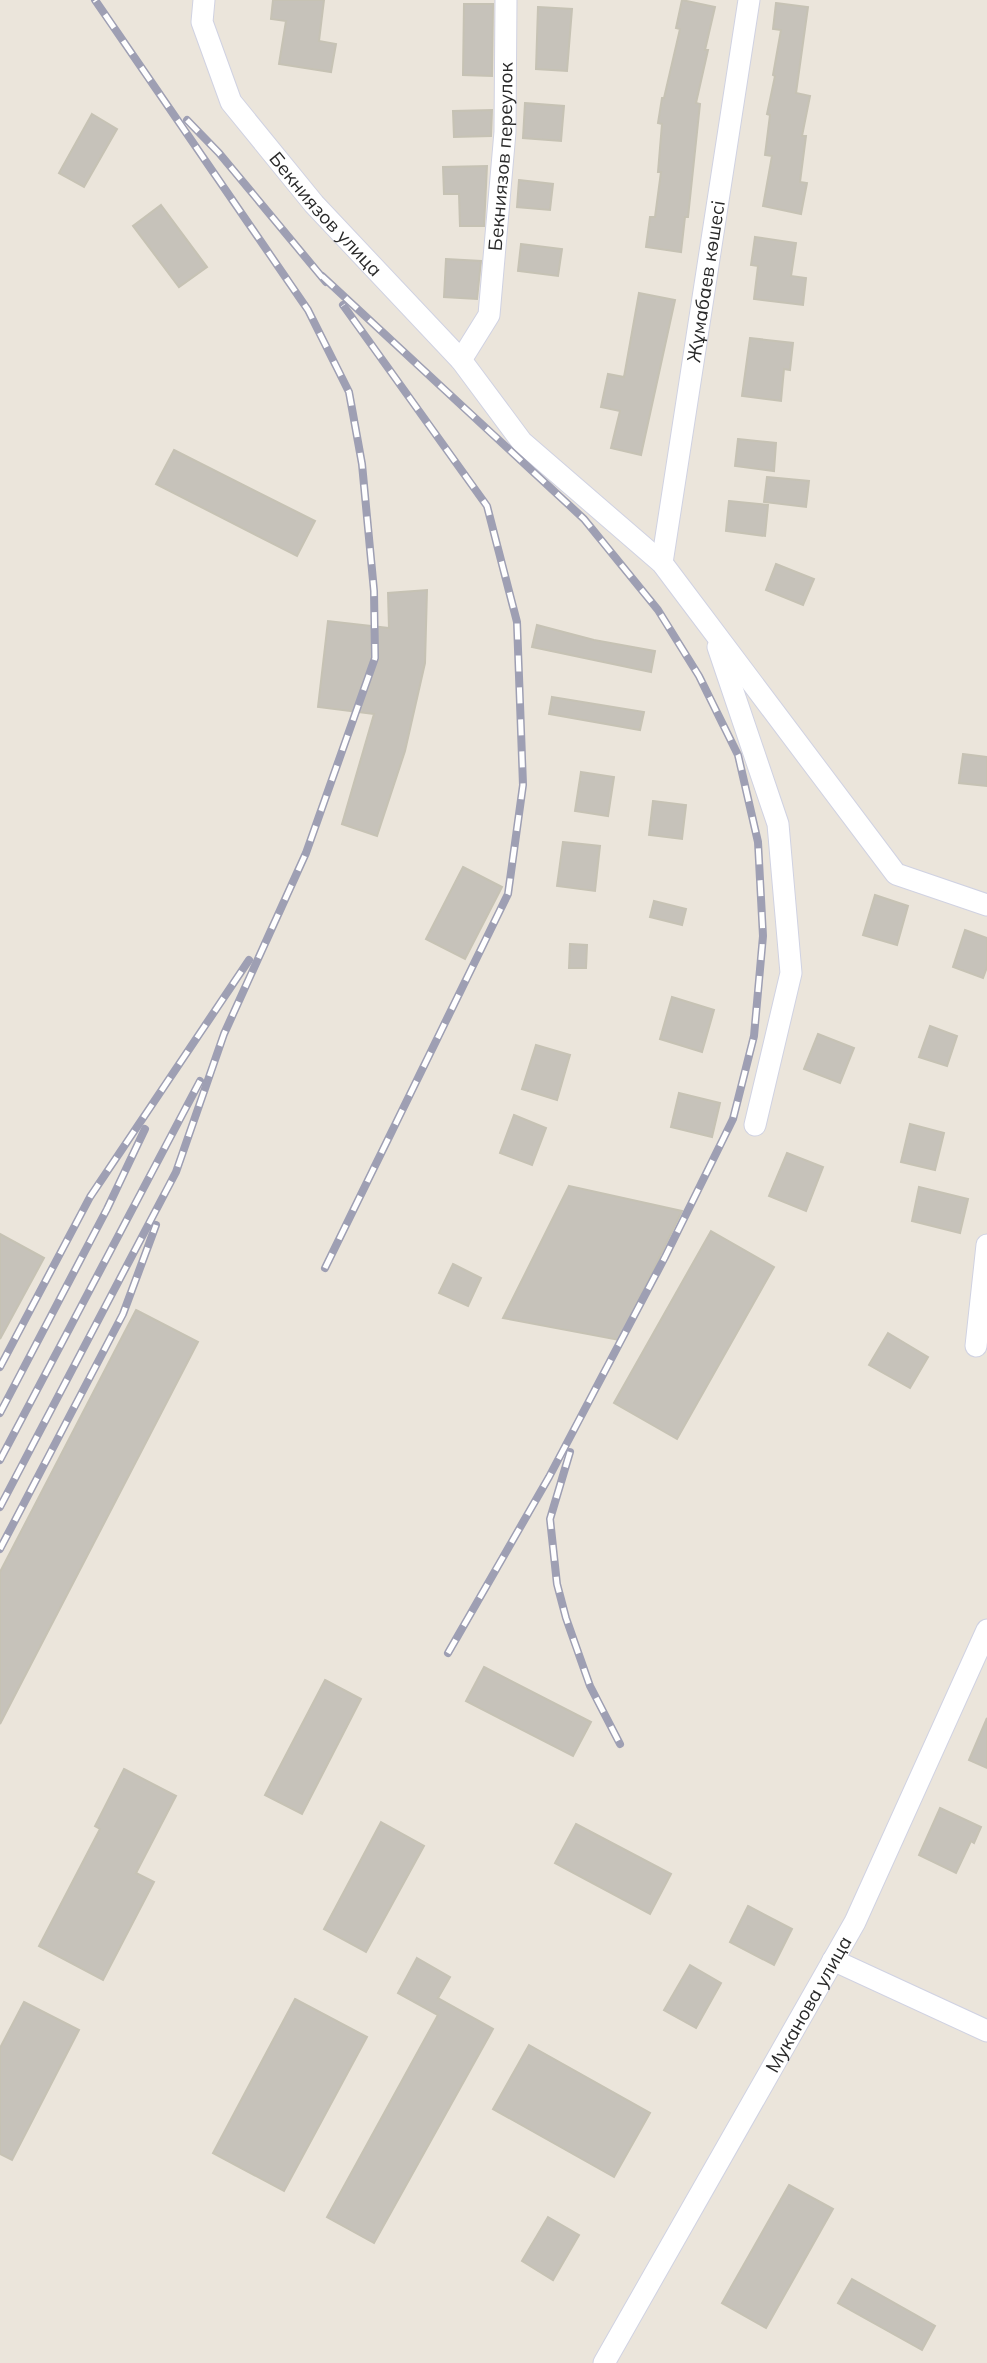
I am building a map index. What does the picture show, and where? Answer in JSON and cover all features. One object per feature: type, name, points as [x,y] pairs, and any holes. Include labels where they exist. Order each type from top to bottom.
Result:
[{"type":"street","name":"Бекниязов улица","points":[[204,0],[202,22],[231,102],[314,204],[461,360],[522,442],[662,564],[896,874],[987,905]]},
{"type":"street","name":"Бекниязов переулок","points":[[461,360],[489,314],[505,132],[506,0]]},
{"type":"street","name":"Жұмабаев көшесі","points":[[662,564],[749,0]]},
{"type":"street","points":[[711,629],[778,824],[791,973],[755,1125]]},
{"type":"street","points":[[976,1346],[987,1245]]},
{"type":"street","name":"Муканова улица","points":[[604,2363],[855,1922],[987,1630]]},
{"type":"street","points":[[833,1960],[987,2031]]},
{"type":"building","points":[[273,0],[324,0],[319,41],[336,44],[331,72],[279,64],[286,21],[271,19]]},
{"type":"building","points":[[682,0],[715,7],[696,103],[700,104],[688,217],[685,217],[681,252],[646,247],[650,217],[655,217],[661,172],[658,172],[662,124],[658,123],[680,29],[676,28]]},
{"type":"building","points":[[776,3],[808,7],[796,93],[810,96],[802,136],[806,136],[800,182],[807,183],[801,214],[763,206],[772,156],[765,155],[770,115],[767,114],[781,30],[773,29]]},
{"type":"building","points":[[464,4],[493,4],[492,76],[463,75]]},
{"type":"building","points":[[538,7],[572,9],[567,71],[536,69]]},
{"type":"building","points":[[525,103],[564,106],[561,141],[523,138]]},
{"type":"building","points":[[492,110],[491,136],[454,137],[453,111]]},
{"type":"building","points":[[92,114],[117,129],[84,187],[59,173]]},
{"type":"building","points":[[487,166],[484,226],[460,226],[459,194],[444,194],[443,167]]},
{"type":"building","points":[[519,180],[553,184],[550,210],[517,207]]},
{"type":"building","points":[[161,205],[207,267],[179,287],[133,226]]},
{"type":"building","points":[[755,237],[796,243],[791,276],[806,278],[803,305],[754,299],[758,266],[751,265]]},
{"type":"building","points":[[521,244],[562,249],[558,276],[518,271]]},
{"type":"building","points":[[446,259],[481,261],[477,299],[444,297]]},
{"type":"building","points":[[639,293],[675,300],[641,455],[611,448],[620,411],[601,407],[608,374],[624,377]]},
{"type":"building","points":[[750,338],[793,343],[790,370],[784,369],[781,401],[742,396]]},
{"type":"building","points":[[738,439],[776,443],[774,471],[735,466]]},
{"type":"building","points":[[174,450],[315,521],[297,556],[156,484]]},
{"type":"building","points":[[767,477],[809,481],[806,507],[764,502]]},
{"type":"building","points":[[729,501],[768,505],[765,536],[726,531]]},
{"type":"building","points":[[776,564],[814,579],[803,605],[766,590]]},
{"type":"building","points":[[427,590],[425,663],[405,751],[377,836],[342,824],[374,714],[318,707],[328,621],[389,628],[388,593]]},
{"type":"building","points":[[537,625],[594,640],[655,651],[651,672],[532,647]]},
{"type":"building","points":[[552,697],[644,712],[640,730],[549,714]]},
{"type":"building","points":[[963,754],[987,757],[987,786],[959,783]]},
{"type":"building","points":[[581,772],[614,777],[608,816],[575,811]]},
{"type":"building","points":[[653,801],[686,805],[682,839],[649,835]]},
{"type":"building","points":[[563,842],[600,846],[595,891],[557,886]]},
{"type":"building","points":[[463,867],[502,887],[465,959],[426,939]]},
{"type":"building","points":[[875,895],[908,906],[897,945],[863,935]]},
{"type":"building","points":[[654,901],[686,909],[682,925],[650,917]]},
{"type":"building","points":[[965,930],[987,938],[987,967],[983,978],[953,967]]},
{"type":"building","points":[[570,944],[587,945],[586,968],[569,968]]},
{"type":"building","points":[[672,997],[714,1010],[702,1052],[660,1039]]},
{"type":"building","points":[[930,1026],[957,1036],[947,1066],[919,1057]]},
{"type":"building","points":[[818,1034],[854,1048],[840,1083],[804,1069]]},
{"type":"building","points":[[536,1045],[570,1055],[557,1100],[522,1089]]},
{"type":"building","points":[[679,1093],[720,1103],[712,1137],[671,1127]]},
{"type":"building","points":[[514,1115],[546,1128],[532,1165],[500,1153]]},
{"type":"building","points":[[910,1124],[944,1133],[935,1170],[901,1162]]},
{"type":"building","points":[[787,1153],[823,1167],[806,1211],[769,1196]]},
{"type":"building","points":[[569,1186],[682,1211],[619,1340],[503,1318]]},
{"type":"building","points":[[919,1187],[968,1199],[960,1233],[912,1221]]},
{"type":"building","points":[[711,1231],[774,1267],[677,1439],[614,1403]]},
{"type":"building","points":[[0,1234],[44,1258],[0,1339]]},
{"type":"building","points":[[453,1264],[481,1278],[468,1306],[439,1293]]},
{"type":"building","points":[[136,1310],[198,1342],[0,1724],[0,1572]]},
{"type":"building","points":[[888,1333],[928,1357],[910,1388],[869,1365]]},
{"type":"building","points":[[484,1667],[591,1722],[573,1756],[466,1701]]},
{"type":"building","points":[[325,1680],[361,1699],[302,1814],[265,1795]]},
{"type":"building","points":[[987,1718],[987,1768],[969,1760]]},
{"type":"building","points":[[124,1769],[176,1796],[136,1873],[154,1882],[103,1980],[39,1946],[100,1829],[95,1826]]},
{"type":"building","points":[[940,1808],[981,1827],[974,1843],[971,1841],[956,1873],[919,1855]]},
{"type":"building","points":[[381,1822],[424,1846],[366,1952],[324,1929]]},
{"type":"building","points":[[576,1824],[671,1874],[650,1914],[555,1863]]},
{"type":"building","points":[[748,1906],[792,1929],[774,1965],[730,1942]]},
{"type":"building","points":[[417,1958],[450,1977],[438,1998],[493,2029],[374,2243],[327,2217],[438,2015],[398,1993]]},
{"type":"building","points":[[690,1965],[721,1983],[696,2028],[664,2010]]},
{"type":"building","points":[[295,1999],[367,2037],[284,2191],[213,2153]]},
{"type":"building","points":[[24,2002],[79,2030],[12,2160],[0,2154],[0,2048]]},
{"type":"building","points":[[529,2045],[650,2113],[614,2177],[493,2109]]},
{"type":"building","points":[[789,2185],[833,2209],[766,2328],[722,2303]]},
{"type":"building","points":[[548,2217],[579,2235],[553,2280],[522,2261]]},
{"type":"building","points":[[852,2279],[935,2326],[922,2350],[838,2303]]},
{"type":"railway","points":[[0,1507],[176,1172],[224,1034],[306,853],[375,658],[374,591],[362,464],[349,392],[308,310],[95,0]]},
{"type":"railway","points":[[187,120],[219,153],[326,282]]},
{"type":"railway","points":[[322,276],[584,519],[658,610],[699,676],[738,755],[758,842],[763,936],[754,1036],[733,1119],[665,1257],[549,1477],[448,1653]]},
{"type":"railway","points":[[325,1268],[508,894],[523,785],[517,622],[487,506],[343,305]]},
{"type":"railway","points":[[0,1367],[90,1197],[249,960]]},
{"type":"railway","points":[[0,1460],[200,1081]]},
{"type":"railway","points":[[0,1413],[107,1209],[145,1129]]},
{"type":"railway","points":[[0,1549],[123,1314],[156,1225]]},
{"type":"railway","points":[[570,1452],[550,1519],[557,1584],[590,1686],[620,1744]]}]
